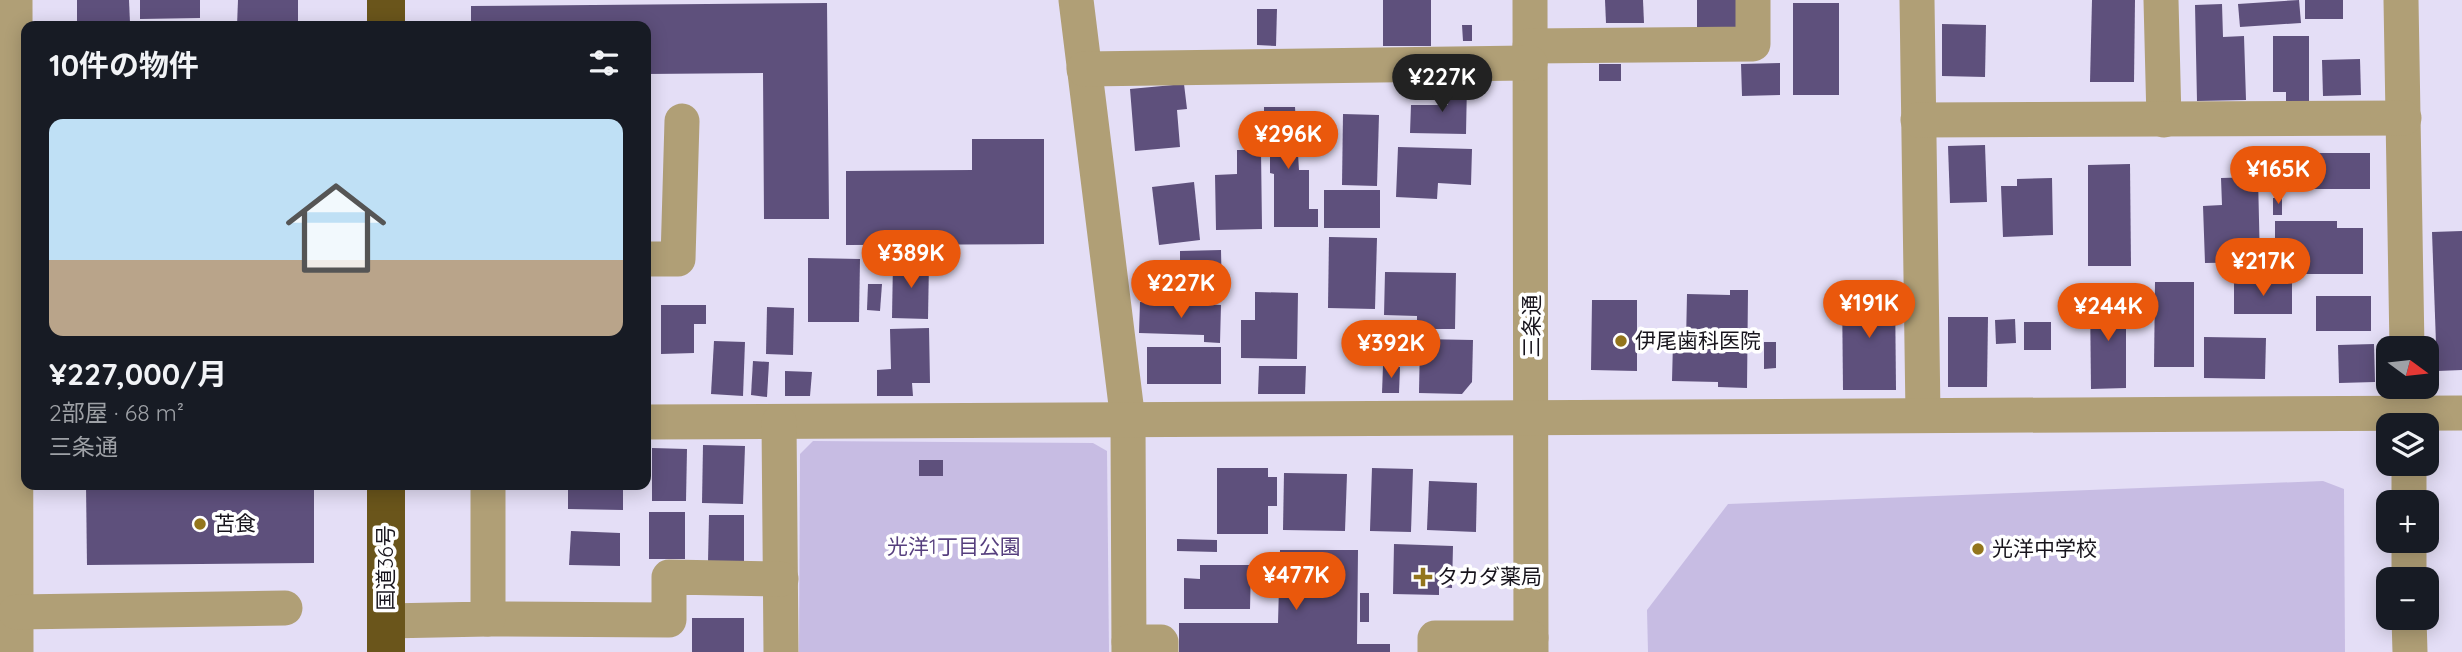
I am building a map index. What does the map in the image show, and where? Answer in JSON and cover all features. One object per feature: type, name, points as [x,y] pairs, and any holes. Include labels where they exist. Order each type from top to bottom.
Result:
[{"type":"highway","points":[[386,0],[386,21]]},
{"type":"highway","name":"国道36号","points":[[386,490],[386,636]]},
{"type":"street","points":[[15,0],[16,652]]},
{"type":"street","points":[[1076,0],[1128,421],[1140,649]]},
{"type":"street","name":"三条通","points":[[1530,0],[1531,645]]},
{"type":"street","points":[[1084,69],[1753,44],[1753,0]]},
{"type":"street","points":[[1917,0],[1923,414]]},
{"type":"street","points":[[2161,0],[2164,120]]},
{"type":"street","points":[[2401,0],[2407,336]]},
{"type":"street","points":[[1918,120],[2404,118]]},
{"type":"street","points":[[651,259],[678,259],[682,121]]},
{"type":"street","points":[[651,422],[1532,419],[2408,408],[2462,413]]},
{"type":"street","points":[[779,422],[781,652]]},
{"type":"street","points":[[488,490],[488,620]]},
{"type":"street","points":[[386,636],[488,620],[669,620],[669,577],[781,579]]},
{"type":"street","points":[[16,612],[285,608]]},
{"type":"street","points":[[2409,630],[2410,652]]},
{"type":"street","points":[[1435,652],[1436,638],[1531,645]]},
{"type":"green space","name":"光洋1丁目公園","points":[[813,441],[1093,443],[1107,451],[1109,652],[799,652],[800,454]]},
{"type":"green space","name":"光洋中学校","points":[[2323,481],[2344,489],[2345,652],[1648,652],[1647,610],[1728,504]]},
{"type":"building","points":[[77,0],[129,0],[130,21],[77,21]]},
{"type":"building","points":[[140,0],[200,0],[200,18],[140,19]]},
{"type":"building","points":[[238,0],[298,0],[298,21],[237,21]]},
{"type":"building","points":[[1383,0],[1431,0],[1431,46],[1383,46]]},
{"type":"building","points":[[1605,0],[1643,0],[1644,23],[1606,23]]},
{"type":"building","points":[[1697,0],[1739,0],[1739,37],[1697,37]]},
{"type":"building","points":[[2092,0],[2135,0],[2134,82],[2090,82]]},
{"type":"building","points":[[2299,0],[2301,23],[2240,27],[2238,4]]},
{"type":"building","points":[[2305,0],[2343,0],[2343,19],[2305,19]]},
{"type":"building","points":[[827,3],[829,219],[764,219],[763,73],[651,74],[651,21],[471,21],[471,6]]},
{"type":"building","points":[[1793,3],[1839,3],[1839,95],[1793,95]]},
{"type":"building","points":[[2222,4],[2223,37],[2244,36],[2246,100],[2197,101],[2195,5]]},
{"type":"building","points":[[1257,9],[1277,9],[1276,46],[1257,45]]},
{"type":"building","points":[[1942,24],[1986,25],[1985,77],[1942,76]]},
{"type":"building","points":[[1462,25],[1472,25],[1472,41],[1463,41]]},
{"type":"building","points":[[2273,36],[2309,36],[2309,102],[2286,101],[2286,92],[2273,92]]},
{"type":"building","points":[[2360,59],[2361,95],[2323,96],[2322,60]]},
{"type":"building","points":[[1780,63],[1780,95],[1742,96],[1741,64]]},
{"type":"building","points":[[1599,64],[1621,64],[1621,81],[1599,81]]},
{"type":"building","points":[[1448,83],[1467,83],[1466,134],[1410,133],[1411,105],[1448,105]]},
{"type":"building","points":[[1184,84],[1187,109],[1177,110],[1180,147],[1135,151],[1130,89]]},
{"type":"building","points":[[1264,107],[1295,107],[1299,170],[1309,170],[1309,209],[1318,209],[1318,227],[1274,227],[1274,174],[1270,173],[1270,145],[1264,145]]},
{"type":"building","points":[[1343,114],[1379,115],[1377,186],[1342,185]]},
{"type":"building","points":[[972,139],[1044,139],[1044,244],[846,245],[846,171],[972,170]]},
{"type":"building","points":[[1985,145],[1987,202],[1950,203],[1948,146]]},
{"type":"building","points":[[1398,147],[1472,149],[1471,185],[1438,183],[1437,199],[1396,197]]},
{"type":"building","points":[[1237,150],[1261,150],[1262,229],[1216,230],[1215,175],[1237,174]]},
{"type":"building","points":[[2274,153],[2370,153],[2370,189],[2274,189]]},
{"type":"building","points":[[2130,164],[2131,266],[2088,266],[2088,165]]},
{"type":"building","points":[[2258,177],[2260,262],[2205,263],[2203,206],[2222,205],[2221,178]]},
{"type":"building","points":[[2052,178],[2053,235],[2003,237],[2001,186],[2017,186],[2017,179]]},
{"type":"building","points":[[1194,182],[1200,240],[1159,245],[1152,187]]},
{"type":"building","points":[[1324,190],[1380,190],[1380,228],[1324,228]]},
{"type":"building","points":[[2282,197],[2282,215],[2273,215],[2273,198]]},
{"type":"building","points":[[2275,221],[2337,221],[2337,228],[2363,228],[2363,274],[2275,274]]},
{"type":"building","points":[[2462,231],[2462,370],[2440,371],[2440,336],[2436,336],[2432,232]]},
{"type":"building","points":[[1329,237],[1377,238],[1375,309],[1328,308]]},
{"type":"building","points":[[1221,250],[1222,296],[1165,298],[1164,263],[1180,263],[1180,251]]},
{"type":"building","points":[[808,258],[860,259],[859,322],[808,322]]},
{"type":"building","points":[[893,261],[929,262],[928,319],[892,318]]},
{"type":"building","points":[[1385,272],[1456,273],[1455,329],[1417,329],[1417,316],[1384,315]]},
{"type":"building","points":[[2155,282],[2194,282],[2194,367],[2154,367]]},
{"type":"building","points":[[2234,283],[2292,283],[2292,314],[2234,314]]},
{"type":"building","points":[[868,284],[882,284],[880,311],[867,310]]},
{"type":"building","points":[[1730,290],[1748,290],[1747,388],[1718,387],[1718,382],[1672,381],[1673,342],[1686,342],[1687,294],[1730,295]]},
{"type":"building","points":[[1895,290],[1896,390],[1843,390],[1842,291]]},
{"type":"building","points":[[1255,292],[1298,293],[1297,359],[1241,358],[1241,320],[1255,320]]},
{"type":"building","points":[[2316,296],[2371,296],[2371,331],[2316,331]]},
{"type":"building","points":[[2090,297],[2126,297],[2126,388],[2091,389]]},
{"type":"building","name":"伊尾歯科医院","points":[[1592,300],[1637,300],[1637,334],[1649,334],[1649,347],[1637,347],[1637,371],[1591,370]]},
{"type":"building","points":[[1140,302],[1221,305],[1220,343],[1204,342],[1204,335],[1139,333]]},
{"type":"building","points":[[661,305],[706,305],[706,324],[694,324],[694,353],[661,354]]},
{"type":"building","points":[[767,307],[794,308],[793,355],[766,354]]},
{"type":"building","points":[[1948,317],[1988,317],[1987,387],[1948,387]]},
{"type":"building","points":[[2015,319],[2016,343],[1996,344],[1995,320]]},
{"type":"building","points":[[2024,322],[2051,322],[2051,350],[2024,350]]},
{"type":"building","points":[[929,328],[930,383],[912,383],[913,396],[877,396],[877,370],[891,369],[890,329]]},
{"type":"building","points":[[2204,337],[2266,338],[2265,379],[2204,378]]},
{"type":"building","points":[[1420,339],[1473,340],[1472,382],[1462,394],[1419,393]]},
{"type":"building","points":[[714,341],[745,342],[743,396],[711,394]]},
{"type":"building","points":[[1764,342],[1776,342],[1776,368],[1764,369]]},
{"type":"building","points":[[2374,344],[2375,382],[2339,383],[2338,345]]},
{"type":"building","points":[[1147,347],[1221,347],[1221,384],[1147,384]]},
{"type":"building","points":[[753,361],[769,362],[767,397],[751,395]]},
{"type":"building","points":[[1259,366],[1306,366],[1305,394],[1258,394]]},
{"type":"building","points":[[1383,366],[1400,367],[1399,393],[1382,393]]},
{"type":"building","points":[[785,371],[812,372],[810,396],[785,396]]},
{"type":"building","points":[[703,445],[745,446],[743,504],[702,503]]},
{"type":"building","points":[[652,448],[687,449],[686,501],[652,501]]},
{"type":"building","points":[[919,460],[943,460],[943,476],[919,476]]},
{"type":"building","points":[[1217,468],[1268,468],[1268,477],[1277,477],[1277,506],[1268,506],[1268,534],[1217,534]]},
{"type":"building","points":[[1372,468],[1413,469],[1411,532],[1370,531]]},
{"type":"building","points":[[1284,473],[1347,474],[1345,531],[1283,530]]},
{"type":"building","points":[[1429,481],[1477,483],[1476,532],[1427,530]]},
{"type":"building","name":"苫食","points":[[86,490],[314,490],[314,563],[87,565]]},
{"type":"building","points":[[568,490],[623,490],[623,510],[568,509]]},
{"type":"building","points":[[649,512],[685,512],[685,559],[649,559]]},
{"type":"building","points":[[709,515],[744,515],[744,562],[708,562]]},
{"type":"building","points":[[571,531],[620,533],[620,566],[569,565]]},
{"type":"building","points":[[1177,539],[1217,540],[1217,552],[1177,551]]},
{"type":"building","name":"タカダ薬局","points":[[1394,544],[1453,546],[1452,588],[1439,587],[1439,595],[1393,594]]},
{"type":"building","points":[[1280,550],[1358,550],[1357,644],[1390,644],[1390,652],[1179,652],[1179,623],[1278,623]]},
{"type":"building","points":[[1200,565],[1251,565],[1250,609],[1184,609],[1184,578],[1200,579]]},
{"type":"building","points":[[1360,593],[1369,593],[1369,622],[1360,622]]},
{"type":"building","points":[[692,618],[744,618],[744,652],[692,652]]},
{"type":"place","name":"伊尾歯科医院","points":[[1621,341]]},
{"type":"place","name":"苫食","points":[[200,524]]},
{"type":"place","name":"光洋中学校","points":[[1978,549]]},
{"type":"place","name":"タカダ薬局","points":[[1423,577]]}]
